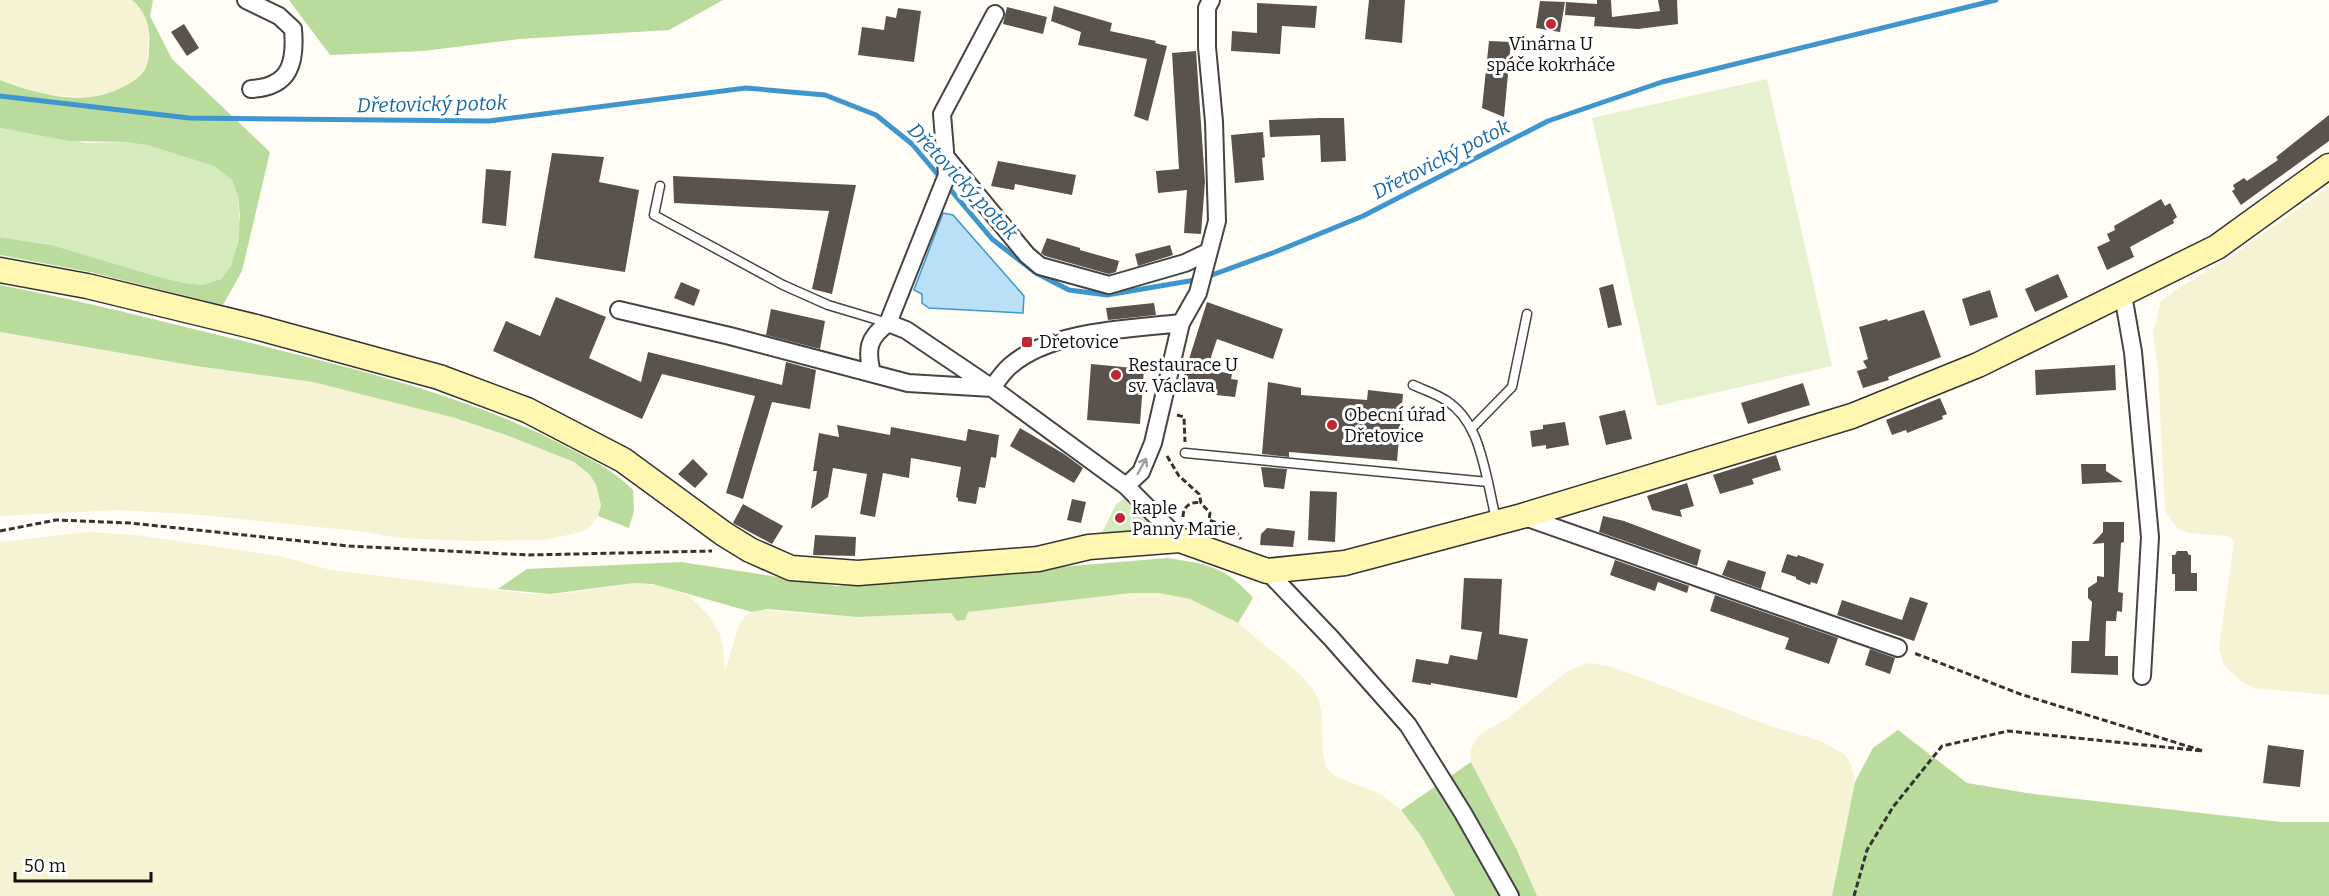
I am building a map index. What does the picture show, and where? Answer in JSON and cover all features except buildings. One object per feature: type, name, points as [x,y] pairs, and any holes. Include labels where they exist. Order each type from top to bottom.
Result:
[{"type":"main road","points":[[0,270],[87,286],[256,327],[439,377],[527,410],[623,460],[724,534],[750,550],[791,568],[858,573],[1038,559],[1182,530],[1267,571],[1345,563],[1496,523],[1852,416],[1978,365],[2217,247],[2329,165]]},
{"type":"street","points":[[246,0],[279,16],[293,29],[294,45],[292,62],[278,81],[264,88],[251,89]]},
{"type":"street","points":[[1126,486],[1141,472],[1153,443],[1181,323],[1198,293],[1217,221],[1214,122],[1204,3]]},
{"type":"street","points":[[872,373],[867,355],[875,333],[888,323],[947,175],[942,114],[995,14]]},
{"type":"street","points":[[945,156],[1027,255],[1040,266],[1109,285],[1185,263],[1206,260]]},
{"type":"street","points":[[2123,295],[2133,352],[2150,537],[2142,676]]},
{"type":"street","points":[[620,310],[908,383],[992,388]]},
{"type":"street","points":[[888,323],[906,330],[992,388],[1182,530]]},
{"type":"street","points":[[992,388],[1010,366],[1049,343],[1102,332],[1181,323]]},
{"type":"street","points":[[1522,516],[1898,648]]},
{"type":"street","points":[[1267,571],[1331,638],[1408,725],[1463,813],[1510,896]]},
{"type":"lane","points":[[660,186],[654,215],[783,285],[828,304],[888,323]]},
{"type":"lane","points":[[1472,428],[1512,387],[1527,314]]},
{"type":"lane","points":[[1413,385],[1448,401],[1472,428],[1481,452],[1496,523]]},
{"type":"lane","points":[[1185,453],[1488,482]]},
{"type":"path","points":[[1172,414],[1184,417],[1185,453]]},
{"type":"path","points":[[1153,443],[1166,446],[1167,455],[1179,476],[1199,494],[1201,503],[1210,513],[1205,526]]},
{"type":"path","points":[[1182,530],[1185,509],[1195,502],[1201,503]]},
{"type":"path","points":[[0,531],[56,520],[130,523],[349,546],[528,555],[715,550]]},
{"type":"path","points":[[1209,520],[1234,529],[1242,540]]},
{"type":"path","points":[[1854,896],[1867,850],[1893,807],[1942,746],[2008,731],[2203,751],[2020,694],[1898,648]]},
{"type":"shaded area","points":[[0,0],[132,0],[144,13],[149,30],[147,64],[134,82],[114,92],[89,97],[46,95],[0,80]]},
{"type":"shaded area","points":[[2329,187],[2329,695],[2254,688],[2242,682],[2223,664],[2219,648],[2234,541],[2227,536],[2188,533],[2178,529],[2165,511],[2158,369],[2153,333],[2161,301],[2232,256]]},
{"type":"shaded area","points":[[0,332],[196,366],[313,382],[455,418],[574,462],[590,475],[596,485],[601,505],[598,516],[591,526],[581,532],[544,540],[472,541],[398,538],[367,532],[201,515],[119,510],[0,516]]},
{"type":"shaded area","points":[[88,532],[136,535],[279,556],[331,570],[531,594],[568,593],[634,583],[665,586],[689,596],[709,616],[719,632],[723,646],[725,671],[739,625],[746,615],[759,610],[857,617],[951,613],[965,620],[968,612],[1131,593],[1159,593],[1190,599],[1238,623],[1300,674],[1313,689],[1319,701],[1326,768],[1335,776],[1381,794],[1401,810],[1421,836],[1455,896],[0,896],[0,542]]},
{"type":"shaded area","points":[[1589,663],[1612,667],[1774,727],[1821,741],[1845,755],[1851,764],[1855,782],[1832,896],[1537,896],[1517,850],[1471,762],[1470,750],[1480,734],[1505,720],[1571,669]]},
{"type":"green space","points":[[132,0],[153,0],[150,16],[172,59],[270,152],[242,271],[223,305],[90,272],[0,255],[0,237],[51,245],[159,277],[204,285],[221,279],[231,266],[238,242],[240,216],[238,196],[232,180],[214,166],[147,145],[124,142],[70,141],[0,128],[0,80],[47,94],[78,98],[110,93],[138,77],[148,62],[149,33],[144,15]]},
{"type":"green space","points":[[289,0],[723,0],[669,30],[519,39],[423,51],[330,55]]},
{"type":"green space","points":[[1767,79],[1832,366],[1657,406],[1592,118]]},
{"type":"green space","points":[[0,128],[87,143],[124,142],[147,145],[220,168],[232,180],[238,196],[240,226],[235,256],[227,274],[213,284],[184,283],[46,244],[0,237]]},
{"type":"green space","points":[[0,285],[124,312],[328,362],[447,397],[524,426],[599,464],[633,490],[634,511],[629,528],[598,516],[601,505],[596,485],[590,475],[574,462],[455,418],[313,382],[196,366],[0,332]]},
{"type":"green space","points":[[1125,498],[1154,528],[1101,535],[1116,504]]},
{"type":"green space","points":[[1167,558],[1214,568],[1243,587],[1253,598],[1238,623],[1190,599],[1159,593],[1131,593],[968,612],[965,620],[957,621],[951,613],[857,617],[767,609],[752,612],[653,584],[634,583],[550,594],[498,589],[527,569],[681,562],[837,586]]},
{"type":"green space","points":[[1898,730],[1967,783],[2033,794],[2281,822],[2329,822],[2329,896],[1832,896],[1855,782],[1873,748]]},
{"type":"green space","points":[[1471,762],[1517,850],[1537,896],[1455,896],[1421,836],[1401,810]]},
{"type":"water","points":[[943,213],[953,215],[1024,296],[1023,313],[929,308],[922,303],[922,294],[914,290]]},
{"type":"waterway","name":"Dřetovický potok","points":[[0,96],[189,118],[489,121],[746,88],[825,95],[876,115],[912,144],[992,239],[1036,273],[1069,290],[1107,295],[1201,279],[1275,252],[1363,216],[1548,121],[1662,82],[1996,0]]},
{"type":"place","name":"Vinárna U spáče kokrháče","points":[[1551,24]]},
{"type":"place","name":"Dřetovice","points":[[1027,342]]},
{"type":"place","name":"Restaurace U sv. Václava","points":[[1116,375]]},
{"type":"place","name":"Obecní úřad Dřetovice","points":[[1332,425]]},
{"type":"place","name":"kaple Panny Marie","points":[[1120,518]]}]
